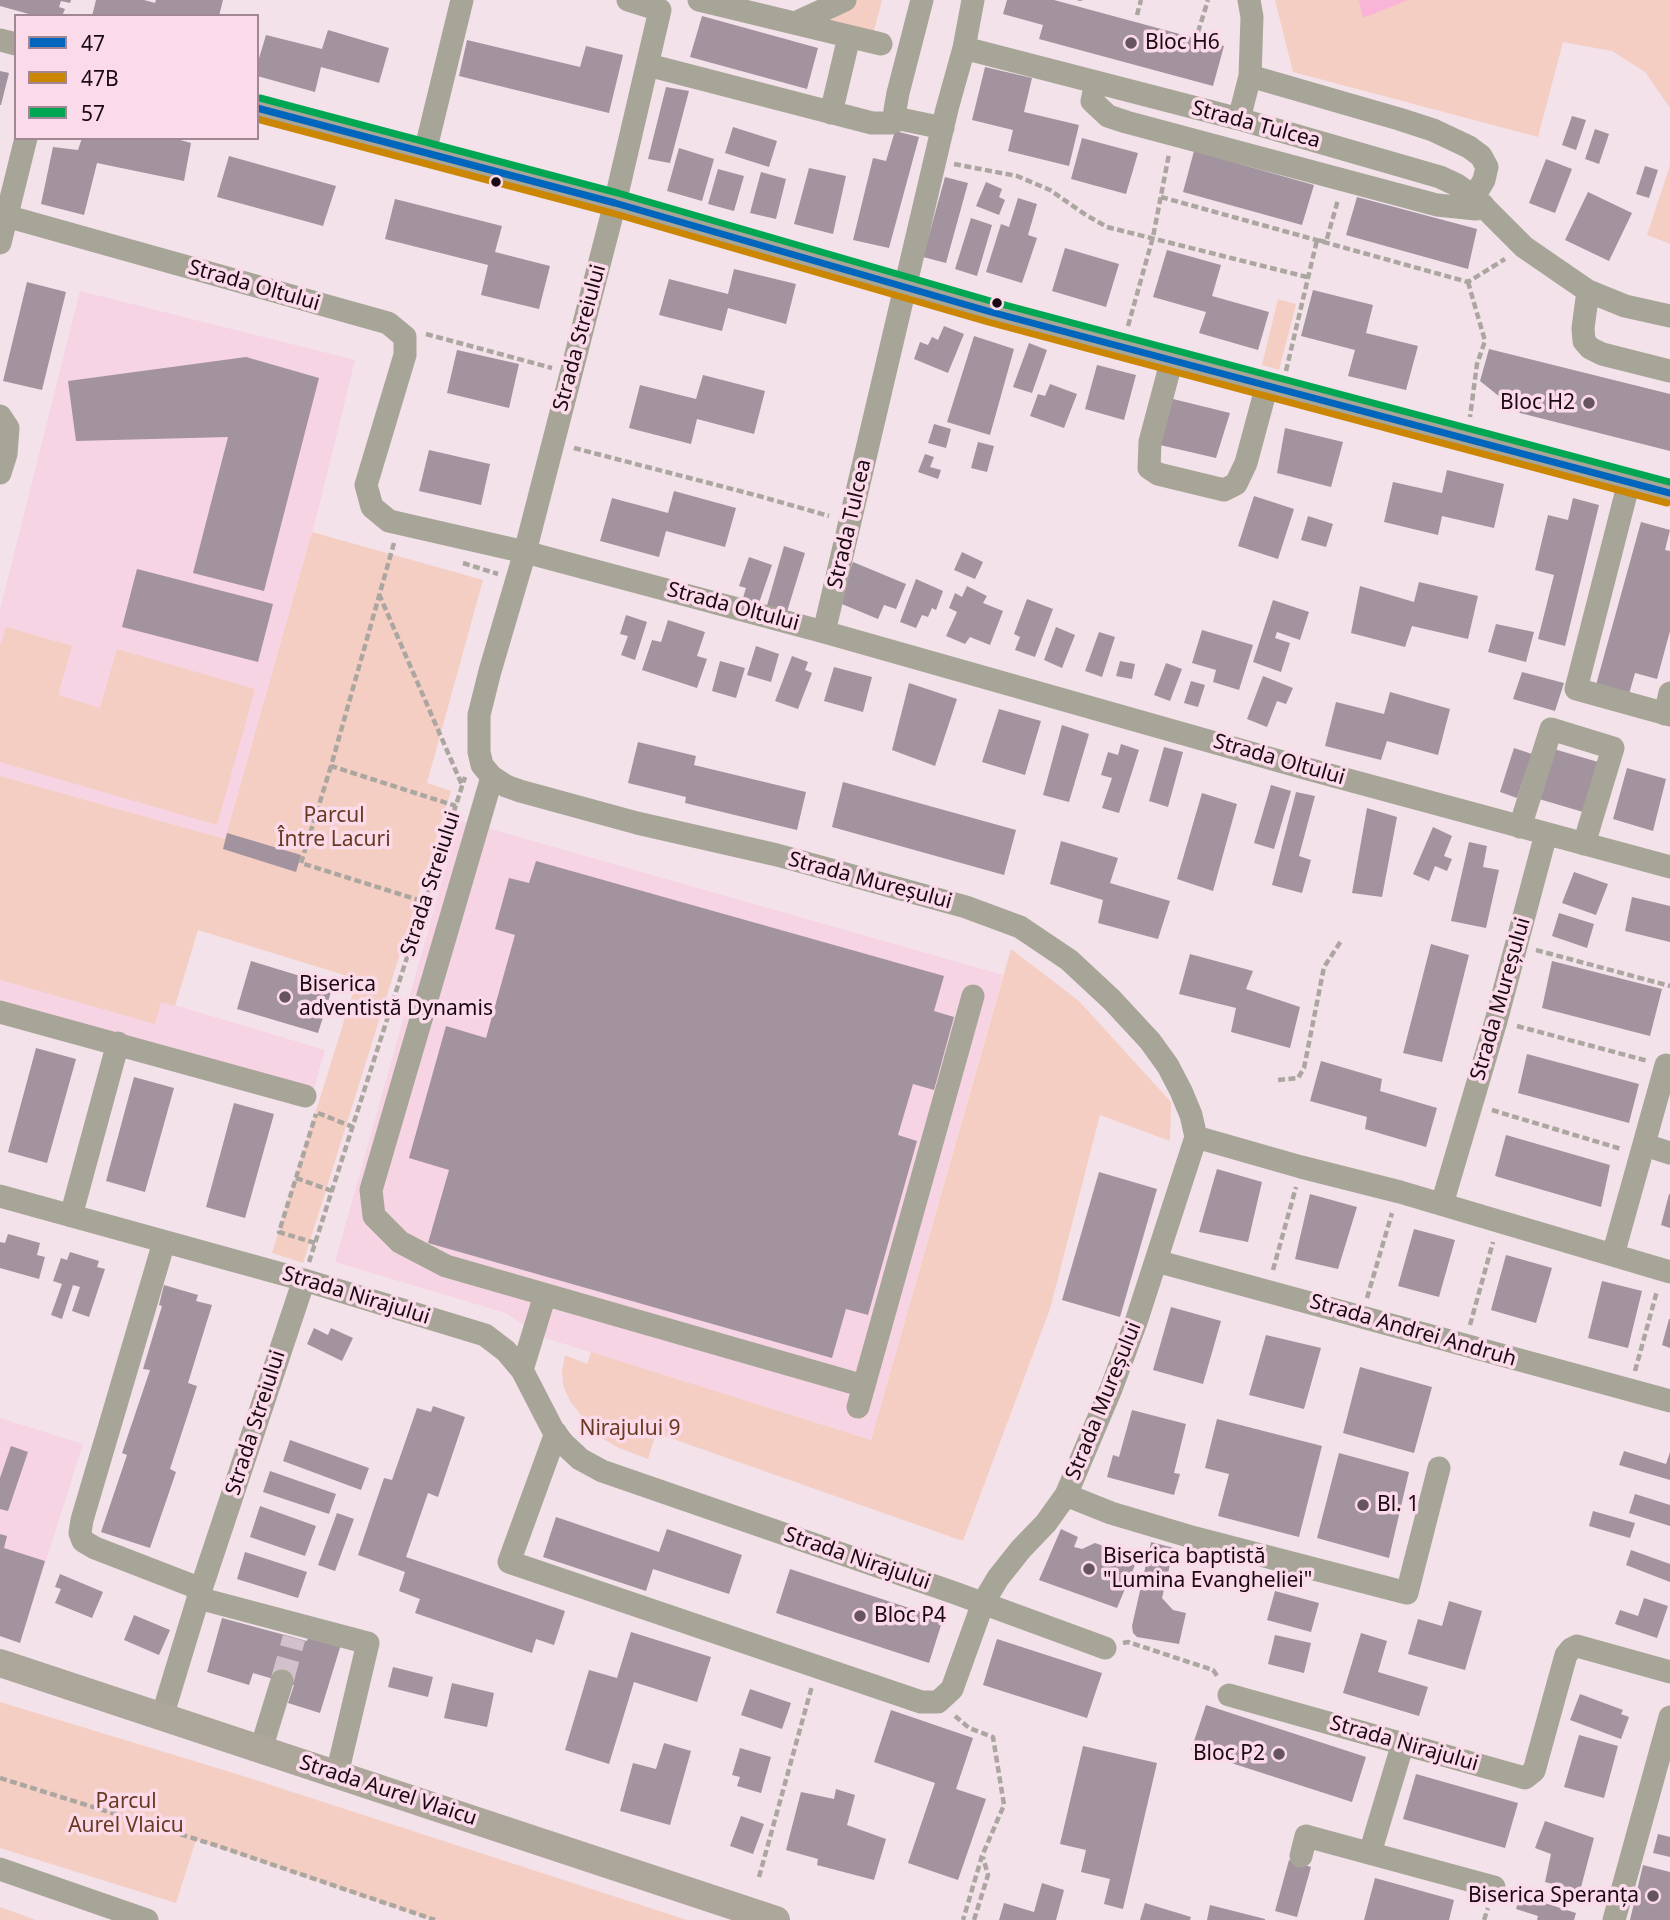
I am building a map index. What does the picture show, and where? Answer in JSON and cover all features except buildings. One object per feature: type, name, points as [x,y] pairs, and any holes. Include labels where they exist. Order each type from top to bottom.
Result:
[{"type":"main road","name":"Strada Aurel Vlaicu","points":[[0,1663],[776,1920]]},
{"type":"street","points":[[425,152],[463,0]]},
{"type":"street","name":"Strada Streiului","points":[[492,777],[482,765],[478,752],[479,715],[525,552],[615,203],[660,9],[628,0]]},
{"type":"street","points":[[698,0],[881,44]]},
{"type":"street","points":[[795,23],[845,0]]},
{"type":"street","points":[[922,0],[895,110],[900,119],[943,128]]},
{"type":"street","name":"Strada Tulcea","points":[[824,632],[973,0]]},
{"type":"street","points":[[1239,119],[1250,76],[1252,17],[1249,0]]},
{"type":"street","points":[[831,113],[849,37]]},
{"type":"street","name":"Strada Tulcea","points":[[964,47],[1421,170],[1457,185],[1478,201],[1524,247],[1588,291],[1625,306],[1670,316]]},
{"type":"street","points":[[648,65],[872,123],[891,123],[900,119]]},
{"type":"street","points":[[1096,83],[1093,101],[1108,116],[1437,205],[1476,209],[1487,167],[1481,156],[1469,147],[1410,123],[1250,76]]},
{"type":"street","points":[[259,109],[615,203],[906,288],[1670,493]]},
{"type":"street","points":[[1298,167],[1305,138]]},
{"type":"street","points":[[0,243],[25,140]]},
{"type":"street","name":"Strada Oltului","points":[[6,216],[388,323],[405,337],[405,355],[366,485],[372,508],[390,521],[525,552],[824,632],[1670,867]]},
{"type":"street","points":[[1588,291],[1583,328],[1584,341],[1590,348],[1602,354],[1670,371]]},
{"type":"street","points":[[1172,359],[1150,442],[1149,468],[1158,474],[1224,490],[1236,484],[1274,387]]},
{"type":"street","points":[[0,416],[8,428],[6,454],[0,473]]},
{"type":"street","points":[[1629,482],[1576,689],[1668,707]]},
{"type":"street","points":[[1520,827],[1551,729],[1613,748],[1584,844]]},
{"type":"street","points":[[492,777],[370,1190],[374,1216],[400,1242],[446,1266],[545,1294],[861,1396],[973,996]]},
{"type":"street","name":"Strada Mureșului","points":[[492,777],[520,791],[637,823],[817,866],[966,907],[1020,927],[1069,960],[1112,1000],[1150,1041],[1168,1066],[1181,1091],[1196,1137],[1111,1389],[1066,1495],[1006,1569],[983,1603],[952,1689],[938,1702]]},
{"type":"street","name":"Strada Mureșului","points":[[1442,1204],[1496,1021],[1546,834]]},
{"type":"street","points":[[0,1012],[305,1096]]},
{"type":"street","points":[[71,1216],[118,1043]]},
{"type":"street","points":[[1613,1255],[1666,1065]]},
{"type":"street","points":[[1196,1137],[1442,1204],[1666,1271]]},
{"type":"street","points":[[1644,1150],[1670,1153]]},
{"type":"street","name":"Strada Nirajului","points":[[0,1196],[304,1280],[485,1335],[506,1351],[522,1370],[556,1433],[580,1459],[602,1471],[1105,1648]]},
{"type":"street","points":[[164,1242],[85,1507],[80,1533],[83,1541],[95,1548],[296,1630],[369,1643],[338,1774]]},
{"type":"street","name":"Strada Andrei Andruh","points":[[1156,1261],[1670,1401]]},
{"type":"street","name":"Strada Streiului","points":[[162,1717],[200,1593],[304,1280]]},
{"type":"street","points":[[522,1370],[545,1294]]},
{"type":"street","points":[[556,1433],[509,1562],[921,1702],[938,1702]]},
{"type":"street","points":[[1066,1495],[1111,1513],[1195,1538],[1407,1593],[1439,1468]]},
{"type":"street","name":"Strada Nirajului","points":[[1229,1695],[1525,1778],[1534,1771],[1566,1655],[1571,1649],[1577,1646],[1670,1672]]},
{"type":"street","points":[[261,1749],[282,1681]]},
{"type":"street","points":[[1614,1920],[1670,1717]]},
{"type":"street","points":[[1370,1853],[1403,1743]]},
{"type":"street","points":[[1301,1856],[1306,1836],[1494,1887]]},
{"type":"street","points":[[0,1869],[147,1920]]},
{"type":"path","points":[[1137,15],[1141,0]]},
{"type":"path","points":[[1198,32],[1208,0]]},
{"type":"path","points":[[1122,346],[1153,237],[1172,133]]},
{"type":"path","points":[[935,160],[1017,176],[1050,190],[1107,227],[1307,278]]},
{"type":"path","points":[[1326,242],[1344,179]]},
{"type":"path","points":[[1161,197],[1468,282],[1524,247]]},
{"type":"path","points":[[1274,387],[1317,240],[1326,242]]},
{"type":"path","points":[[1466,437],[1477,364],[1485,341],[1468,282]]},
{"type":"path","points":[[388,323],[571,373]]},
{"type":"path","points":[[553,442],[759,495],[850,523]]},
{"type":"path","points":[[406,546],[393,542],[331,766],[301,863],[425,902]]},
{"type":"path","points":[[458,562],[498,573],[495,586]]},
{"type":"path","points":[[379,594],[463,785]]},
{"type":"path","points":[[459,763],[463,785]]},
{"type":"path","points":[[331,766],[456,806]]},
{"type":"path","name":"Strada Streiului","points":[[304,1280],[467,773]]},
{"type":"path","points":[[1278,1080],[1298,1078],[1304,1068],[1324,967],[1342,941]]},
{"type":"path","points":[[1516,944],[1670,986]]},
{"type":"path","points":[[1496,1021],[1666,1065]]},
{"type":"path","points":[[1496,1111],[1644,1150]]},
{"type":"path","points":[[315,1243],[279,1232],[316,1113],[353,1127]]},
{"type":"path","points":[[296,1178],[332,1191]]},
{"type":"path","points":[[1276,1259],[1293,1196]]},
{"type":"path","points":[[1371,1281],[1390,1219]]},
{"type":"path","points":[[1464,1345],[1499,1221]]},
{"type":"path","points":[[1630,1391],[1666,1271]]},
{"type":"path","points":[[1105,1648],[1128,1642],[1213,1670],[1229,1695]]},
{"type":"path","points":[[759,1877],[818,1667]]},
{"type":"path","points":[[938,1702],[969,1728],[993,1737],[1004,1805],[982,1856],[963,1920]]},
{"type":"path","points":[[0,1778],[218,1846],[435,1920]]},
{"type":"path","points":[[974,1920],[988,1875],[982,1856]]},
{"type":"shaded area","points":[[1359,0],[1408,0],[1363,18]]},
{"type":"shaded area","points":[[80,291],[355,360],[318,511],[225,839],[0,776],[0,609]]},
{"type":"shaded area","points":[[459,820],[1003,975],[871,1440],[539,1336],[506,1313],[335,1262]]},
{"type":"shaded area","points":[[0,980],[154,1023],[161,1001],[325,1050],[312,1094],[0,1008]]},
{"type":"shaded area","points":[[0,1418],[83,1444],[20,1643],[0,1636]]},
{"type":"green space","points":[[845,0],[882,0],[871,42],[795,23]]},
{"type":"green space","points":[[1275,0],[1670,0],[1670,108],[1645,72],[1612,51],[1563,42],[1538,137],[1293,72]]},
{"type":"green space","points":[[1670,165],[1670,244],[1647,235]]},
{"type":"green space","points":[[1278,299],[1296,304],[1279,370],[1262,365]]},
{"type":"green space","name":"Parcul Între Lacuri","points":[[312,532],[483,580],[427,783],[451,791],[303,1263],[272,1253],[357,979],[198,930],[175,1006],[161,1002],[155,1024],[0,980],[0,776],[225,839]]},
{"type":"green space","points":[[6,627],[72,646],[58,695],[100,708],[117,649],[255,689],[217,825],[0,762],[0,646]]},
{"type":"green space","name":"Nirajului 9","points":[[1011,949],[1079,1001],[1171,1102],[1170,1141],[1100,1115],[1050,1309],[963,1541],[656,1433],[648,1459],[619,1448],[596,1435],[570,1401],[563,1385],[565,1355],[587,1364],[591,1352],[871,1440]]},
{"type":"green space","name":"Parcul Aurel Vlaicu","points":[[0,1702],[240,1775],[687,1920],[433,1920],[196,1840],[176,1903],[0,1848]]},
{"type":"green space","points":[[0,1907],[36,1920],[0,1920]]},
{"type":"tunnel","points":[[282,1681],[294,1638]]},
{"type":"transit line","name":"57","points":[[260,98],[618,193],[994,302],[1670,482]]},
{"type":"transit line","name":"47","points":[[259,109],[615,203],[991,312],[1670,493]]},
{"type":"transit line","name":"47B","points":[[259,120],[612,213],[988,322],[1667,503]]},
{"type":"place","name":"Bloc H6","points":[[1131,43]]},
{"type":"place","name":"Bloc H2","points":[[1589,403]]},
{"type":"place","name":"Biserica adventistă Dynamis","points":[[285,997]]},
{"type":"place","name":"Bl. 1","points":[[1363,1505]]},
{"type":"place","name":"Biserica baptistă \"Lumina Evangheliei\"","points":[[1089,1569]]},
{"type":"place","name":"Bloc P4","points":[[860,1616]]},
{"type":"place","name":"Bloc P2","points":[[1279,1754]]},
{"type":"place","name":"Biserica Speranța","points":[[1653,1896]]}]
